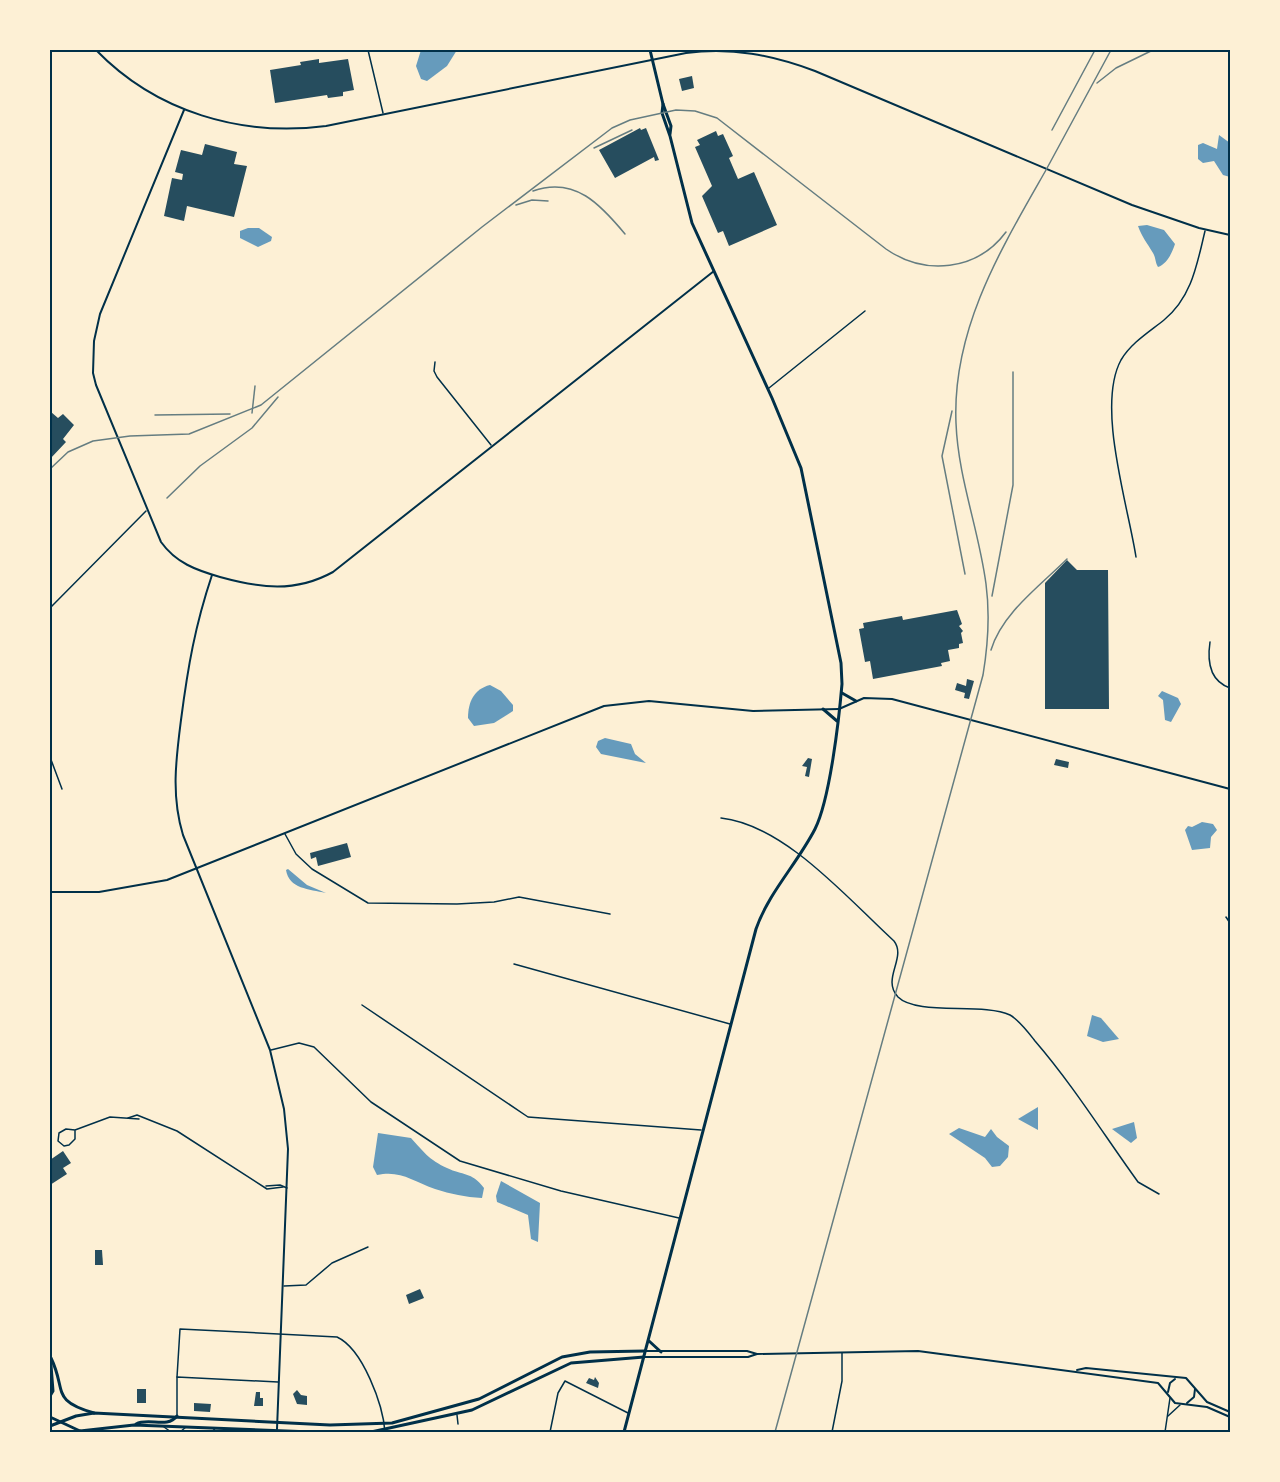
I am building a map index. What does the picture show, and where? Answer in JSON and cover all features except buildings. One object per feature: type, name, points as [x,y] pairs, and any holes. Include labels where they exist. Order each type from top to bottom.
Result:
[{"type":"main road","points":[[96,50],[140,86],[184,110],[227,123],[281,129],[326,126],[686,53],[722,51],[752,53],[782,59],[1132,205],[1205,230],[1230,235]]},
{"type":"main road","points":[[624,1432],[760,917],[815,828],[822,810],[841,692],[841,663],[807,488],[795,452],[768,389],[692,223],[670,135],[671,126],[663,104],[650,50]]},
{"type":"main road","points":[[184,110],[103,306],[94,341],[93,373],[101,402],[161,542],[170,554],[192,568],[212,575],[270,588],[295,586],[320,579],[339,568],[714,271]]},
{"type":"main road","points":[[212,575],[189,654],[175,775],[178,819],[270,1050],[284,1109],[288,1149],[277,1431]]},
{"type":"main road","points":[[841,692],[856,700]]},
{"type":"main road","points":[[50,892],[84,893],[134,888],[167,880],[604,706],[648,701],[753,711],[839,709],[856,700],[886,698],[1230,789]]},
{"type":"main road","points":[[822,709],[837,721]]},
{"type":"main road","points":[[648,1340],[661,1352]]},
{"type":"main road","points":[[51,1358],[64,1400],[76,1408],[94,1413],[351,1426],[384,1423],[479,1399],[562,1357],[590,1352],[645,1351],[747,1351],[757,1354],[918,1351],[1074,1370],[1086,1368],[1186,1378],[1207,1402],[1230,1412]]},
{"type":"main road","points":[[50,1352],[53,1391],[50,1396]]},
{"type":"main road","points":[[371,1432],[385,1432],[483,1406],[565,1364],[593,1359],[748,1357],[757,1354]]},
{"type":"main road","points":[[1074,1370],[1085,1375],[1158,1383],[1170,1397],[1181,1404],[1207,1407],[1230,1417]]},
{"type":"main road","points":[[1170,1397],[1168,1388],[1177,1378]]},
{"type":"main road","points":[[1185,1404],[1194,1397],[1194,1386]]},
{"type":"main road","points":[[50,1426],[94,1413]]},
{"type":"main road","points":[[134,1425],[141,1421],[168,1422],[177,1416]]},
{"type":"main road","points":[[50,1417],[80,1431]]},
{"type":"main road","points":[[74,1432],[134,1425],[312,1432]]},
{"type":"street","points":[[368,50],[383,114]]},
{"type":"street","points":[[1136,557],[1110,419],[1111,392],[1122,358],[1137,341],[1174,310],[1187,292],[1205,230]]},
{"type":"street","points":[[768,389],[865,311]]},
{"type":"street","points":[[435,362],[437,377],[491,446]]},
{"type":"street","points":[[50,608],[147,510]]},
{"type":"street","points":[[1210,642],[1208,657],[1214,675],[1220,684],[1230,688]]},
{"type":"street","points":[[50,757],[62,789]]},
{"type":"street","points":[[721,819],[746,823],[799,855],[896,944],[898,954],[892,984],[900,999],[919,1005],[990,1010],[1014,1018],[1050,1059],[1138,1182],[1150,1192],[1159,1194]]},
{"type":"street","points":[[284,833],[296,854],[312,869],[368,903],[457,904],[494,902],[519,897],[610,914]]},
{"type":"street","points":[[1226,917],[1230,923]]},
{"type":"street","points":[[514,964],[731,1024]]},
{"type":"street","points":[[362,1005],[528,1117],[703,1130]]},
{"type":"street","points":[[270,1050],[299,1043],[314,1047],[371,1102],[460,1161],[561,1191],[680,1219]]},
{"type":"street","points":[[75,1130],[73,1141],[69,1145],[61,1144],[58,1138],[59,1133],[66,1129],[75,1130],[107,1118],[128,1118],[130,1120],[139,1118],[155,1121],[177,1131],[266,1186],[267,1189],[285,1188]]},
{"type":"street","points":[[266,1186],[280,1185],[285,1188]]},
{"type":"street","points":[[284,1286],[306,1284],[332,1263],[368,1247]]},
{"type":"street","points":[[177,1416],[180,1329],[337,1337],[354,1348],[377,1399],[385,1432]]},
{"type":"street","points":[[832,1432],[842,1381],[842,1352]]},
{"type":"street","points":[[177,1377],[279,1382]]},
{"type":"street","points":[[549,1432],[558,1393],[565,1381],[629,1413]]},
{"type":"street","points":[[1165,1432],[1170,1397]]},
{"type":"street","points":[[1168,1417],[1181,1404]]},
{"type":"street","points":[[457,1414],[458,1424]]},
{"type":"street","points":[[163,1427],[171,1432]]},
{"type":"street","points":[[180,1432],[186,1427]]},
{"type":"street","points":[[213,1428],[216,1432]]},
{"type":"street","points":[[228,1432],[231,1428]]},
{"type":"street","points":[[498,1432],[521,1432]]},
{"type":"water","points":[[421,50],[457,50],[447,66],[427,81],[421,79],[416,66]]},
{"type":"water","points":[[1219,135],[1230,143],[1230,177],[1223,175],[1214,161],[1203,163],[1198,159],[1198,145],[1203,143],[1217,149]]},
{"type":"water","points":[[1147,225],[1164,230],[1175,244],[1167,261],[1158,267],[1138,226]]},
{"type":"water","points":[[259,228],[272,237],[271,241],[258,247],[240,238],[240,231]]},
{"type":"water","points":[[490,685],[501,691],[513,705],[513,711],[494,723],[474,726],[468,718],[469,707],[476,693]]},
{"type":"water","points":[[1162,691],[1178,698],[1181,704],[1171,722],[1165,720],[1163,700],[1158,696]]},
{"type":"water","points":[[605,738],[631,744],[635,754],[646,763],[601,754],[596,747],[598,741]]},
{"type":"water","points":[[1202,822],[1213,824],[1217,830],[1211,837],[1210,848],[1192,850],[1185,830],[1188,826],[1192,827]]},
{"type":"water","points":[[288,869],[307,885],[326,893],[295,885],[288,876],[286,870]]},
{"type":"water","points":[[1092,1015],[1101,1018],[1119,1039],[1103,1042],[1087,1036]]},
{"type":"water","points":[[1038,1107],[1038,1130],[1018,1119]]},
{"type":"water","points":[[1134,1122],[1137,1138],[1131,1143],[1112,1129]]},
{"type":"water","points":[[959,1128],[985,1137],[991,1129],[1009,1146],[1008,1157],[1000,1166],[992,1167],[985,1158],[949,1134]]},
{"type":"water","points":[[378,1133],[411,1138],[435,1162],[475,1179],[484,1188],[482,1198],[441,1191],[400,1175],[377,1175],[373,1167]]},
{"type":"water","points":[[501,1181],[540,1203],[538,1242],[531,1239],[528,1215],[497,1202],[496,1196]]},
{"type":"railway","points":[[1052,130],[1095,50]]},
{"type":"railway","points":[[775,1432],[983,675],[988,630],[987,595],[983,564],[961,464],[956,423],[957,388],[962,355],[971,322],[997,260],[1111,50]]},
{"type":"railway","points":[[1097,83],[1116,68],[1153,50]]},
{"type":"railway","points":[[50,469],[68,452],[93,441],[130,436],[189,434],[261,405],[482,227],[612,128],[630,120],[676,110],[695,111],[717,118],[886,249],[901,258],[917,263],[933,266],[966,262],[981,255],[1006,232]]},
{"type":"railway","points":[[594,148],[632,130]]},
{"type":"railway","points":[[533,191],[548,187],[574,190],[596,204],[625,234]]},
{"type":"railway","points":[[516,205],[532,200],[548,201]]},
{"type":"railway","points":[[992,596],[1013,485],[1013,372]]},
{"type":"railway","points":[[252,413],[255,386]]},
{"type":"railway","points":[[167,498],[200,466],[252,428],[278,397]]},
{"type":"railway","points":[[952,411],[942,456],[965,574]]},
{"type":"railway","points":[[155,415],[230,414]]},
{"type":"railway","points":[[991,650],[996,637],[1013,612],[1067,559]]}]
